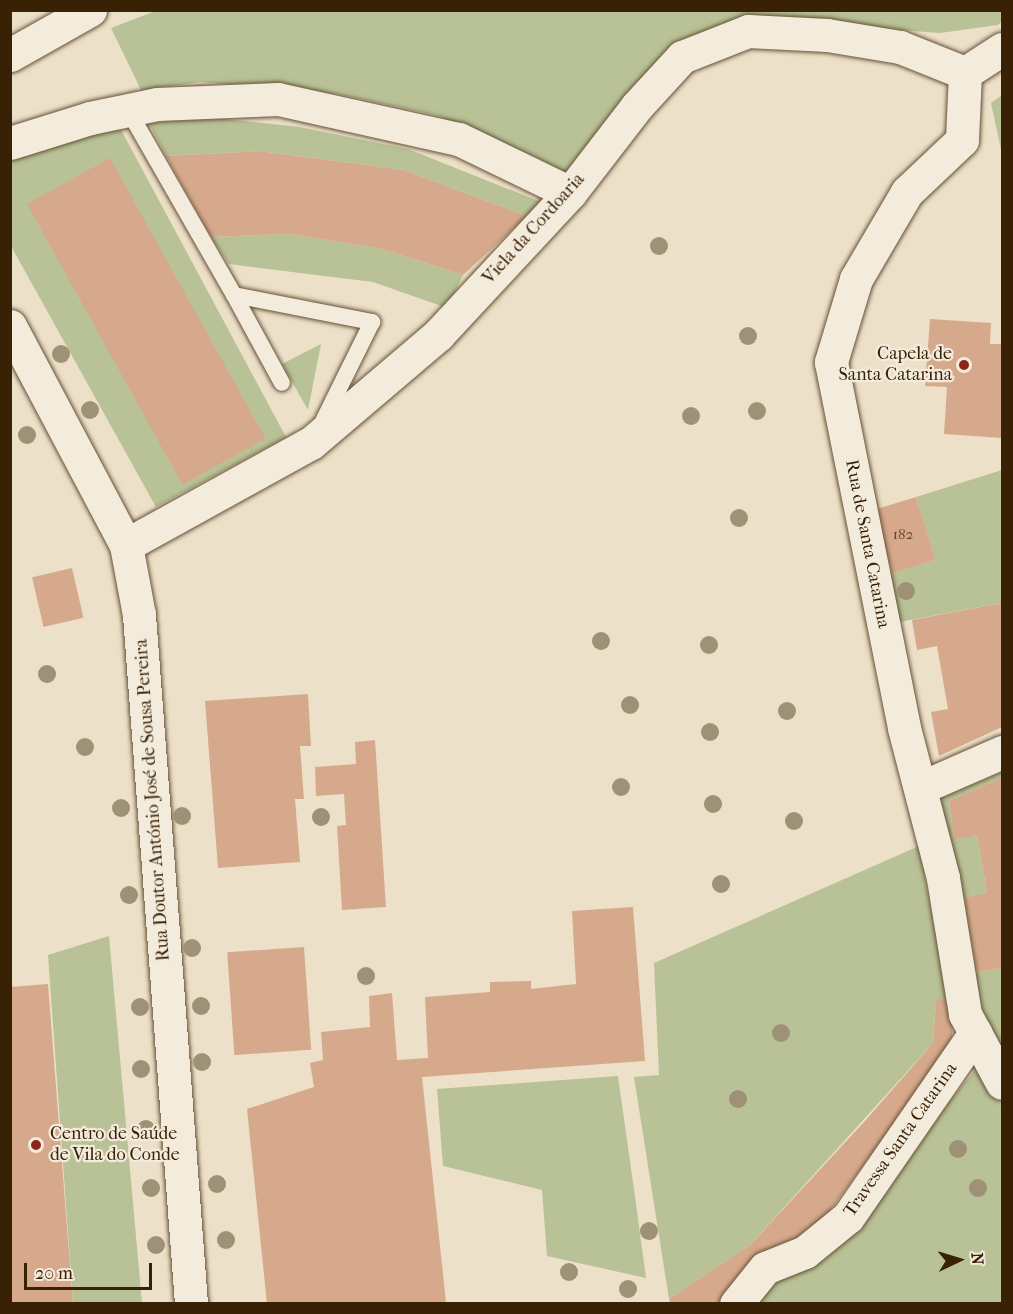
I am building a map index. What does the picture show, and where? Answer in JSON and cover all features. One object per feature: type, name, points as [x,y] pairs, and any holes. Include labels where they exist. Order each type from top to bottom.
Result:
[{"type":"street","points":[[10,55],[90,10]]},
{"type":"street","name":"Viela da Cordoaria","points":[[126,545],[311,443],[438,335],[570,193],[637,106],[682,57],[748,31],[827,35],[900,47],[965,73]]},
{"type":"street","points":[[965,73],[1002,49]]},
{"type":"street","name":"Rua de Santa Catarina","points":[[965,73],[962,140],[902,202],[856,279],[831,362],[892,671],[943,878],[965,1014],[1002,1083]]},
{"type":"street","points":[[10,143],[157,104],[278,99],[459,139],[570,193]]},
{"type":"street","name":"Rua Doutor António José de Sousa Pereira","points":[[10,326],[126,545],[139,615],[191,1304]]},
{"type":"street","points":[[920,788],[1002,752]]},
{"type":"street","name":"Travessa Santa Catarina","points":[[736,1304],[765,1268],[805,1252],[848,1217],[975,1033]]},
{"type":"lane","points":[[128,110],[282,383]]},
{"type":"lane","points":[[234,295],[372,322],[311,443]]},
{"type":"green space","points":[[158,10],[1002,11],[1002,21],[998,25],[940,33],[743,18],[566,175],[536,157],[436,115],[337,94],[201,82],[141,90],[111,28]]},
{"type":"green space","points":[[1002,95],[1002,154],[991,103]]},
{"type":"green space","points":[[216,118],[299,127],[408,149],[546,204],[527,216],[404,170],[259,151],[166,156],[149,123]]},
{"type":"green space","points":[[119,126],[286,437],[156,507],[11,246],[11,156]]},
{"type":"green space","points":[[290,234],[382,249],[463,275],[447,308],[373,282],[229,264],[211,237]]},
{"type":"green space","points":[[321,344],[308,410],[282,364]]},
{"type":"green space","points":[[1002,470],[1002,603],[899,622],[886,575],[935,560],[916,497]]},
{"type":"green space","points":[[1002,772],[1002,778],[949,801],[955,838],[977,835],[987,893],[964,899],[977,972],[1002,968],[1002,1056],[981,1019],[936,800]]},
{"type":"green space","points":[[919,846],[948,999],[936,1001],[933,1043],[750,1245],[669,1299],[634,1077],[659,1075],[654,963]]},
{"type":"green space","points":[[109,936],[142,1303],[73,1303],[48,955]]},
{"type":"green space","points":[[980,1064],[1002,1102],[1002,1303],[753,1304],[771,1281],[830,1252],[875,1209],[924,1132]]},
{"type":"green space","points":[[618,1076],[646,1278],[547,1256],[542,1190],[443,1166],[437,1089]]},
{"type":"building","points":[[259,151],[404,170],[527,216],[463,275],[382,249],[290,234],[211,237],[166,156]]},
{"type":"building","points":[[110,158],[266,439],[183,485],[27,204]]},
{"type":"building","name":"Capela de Santa Catarina","points":[[930,319],[991,323],[990,344],[1002,344],[1002,438],[944,434],[947,387],[925,386]]},
{"type":"building","points":[[916,497],[935,560],[892,573],[873,510]]},
{"type":"building","points":[[72,568],[83,618],[44,627],[32,577]]},
{"type":"building","points":[[1002,603],[1002,727],[939,756],[931,712],[948,709],[937,646],[917,650],[912,620]]},
{"type":"building","points":[[308,694],[311,746],[300,746],[304,799],[295,799],[300,862],[218,868],[205,701]]},
{"type":"building","points":[[375,740],[386,907],[342,910],[337,826],[346,825],[344,794],[316,796],[315,767],[356,764],[355,742]]},
{"type":"building","points":[[1002,778],[1002,968],[977,972],[964,898],[987,893],[977,835],[955,839],[949,801]]},
{"type":"building","points":[[633,907],[645,1061],[422,1077],[446,1302],[267,1304],[247,1109],[314,1087],[310,1063],[323,1060],[321,1032],[370,1027],[369,996],[392,993],[397,1060],[428,1058],[425,997],[490,992],[490,982],[531,981],[531,989],[576,984],[572,911]]},
{"type":"building","points":[[304,947],[311,1050],[234,1055],[227,952]]},
{"type":"building","name":"Centro de Saúde de Vila do Conde","points":[[48,984],[73,1304],[10,1304],[10,987]]},
{"type":"building","points":[[948,999],[953,1021],[951,1047],[811,1236],[720,1304],[671,1304],[669,1299],[750,1245],[864,1122],[933,1043],[936,1000]]},
{"type":"place","name":"Capela de Santa Catarina","points":[[964,365]]},
{"type":"place","name":"Centro de Saúde de Vila do Conde","points":[[36,1145]]}]
